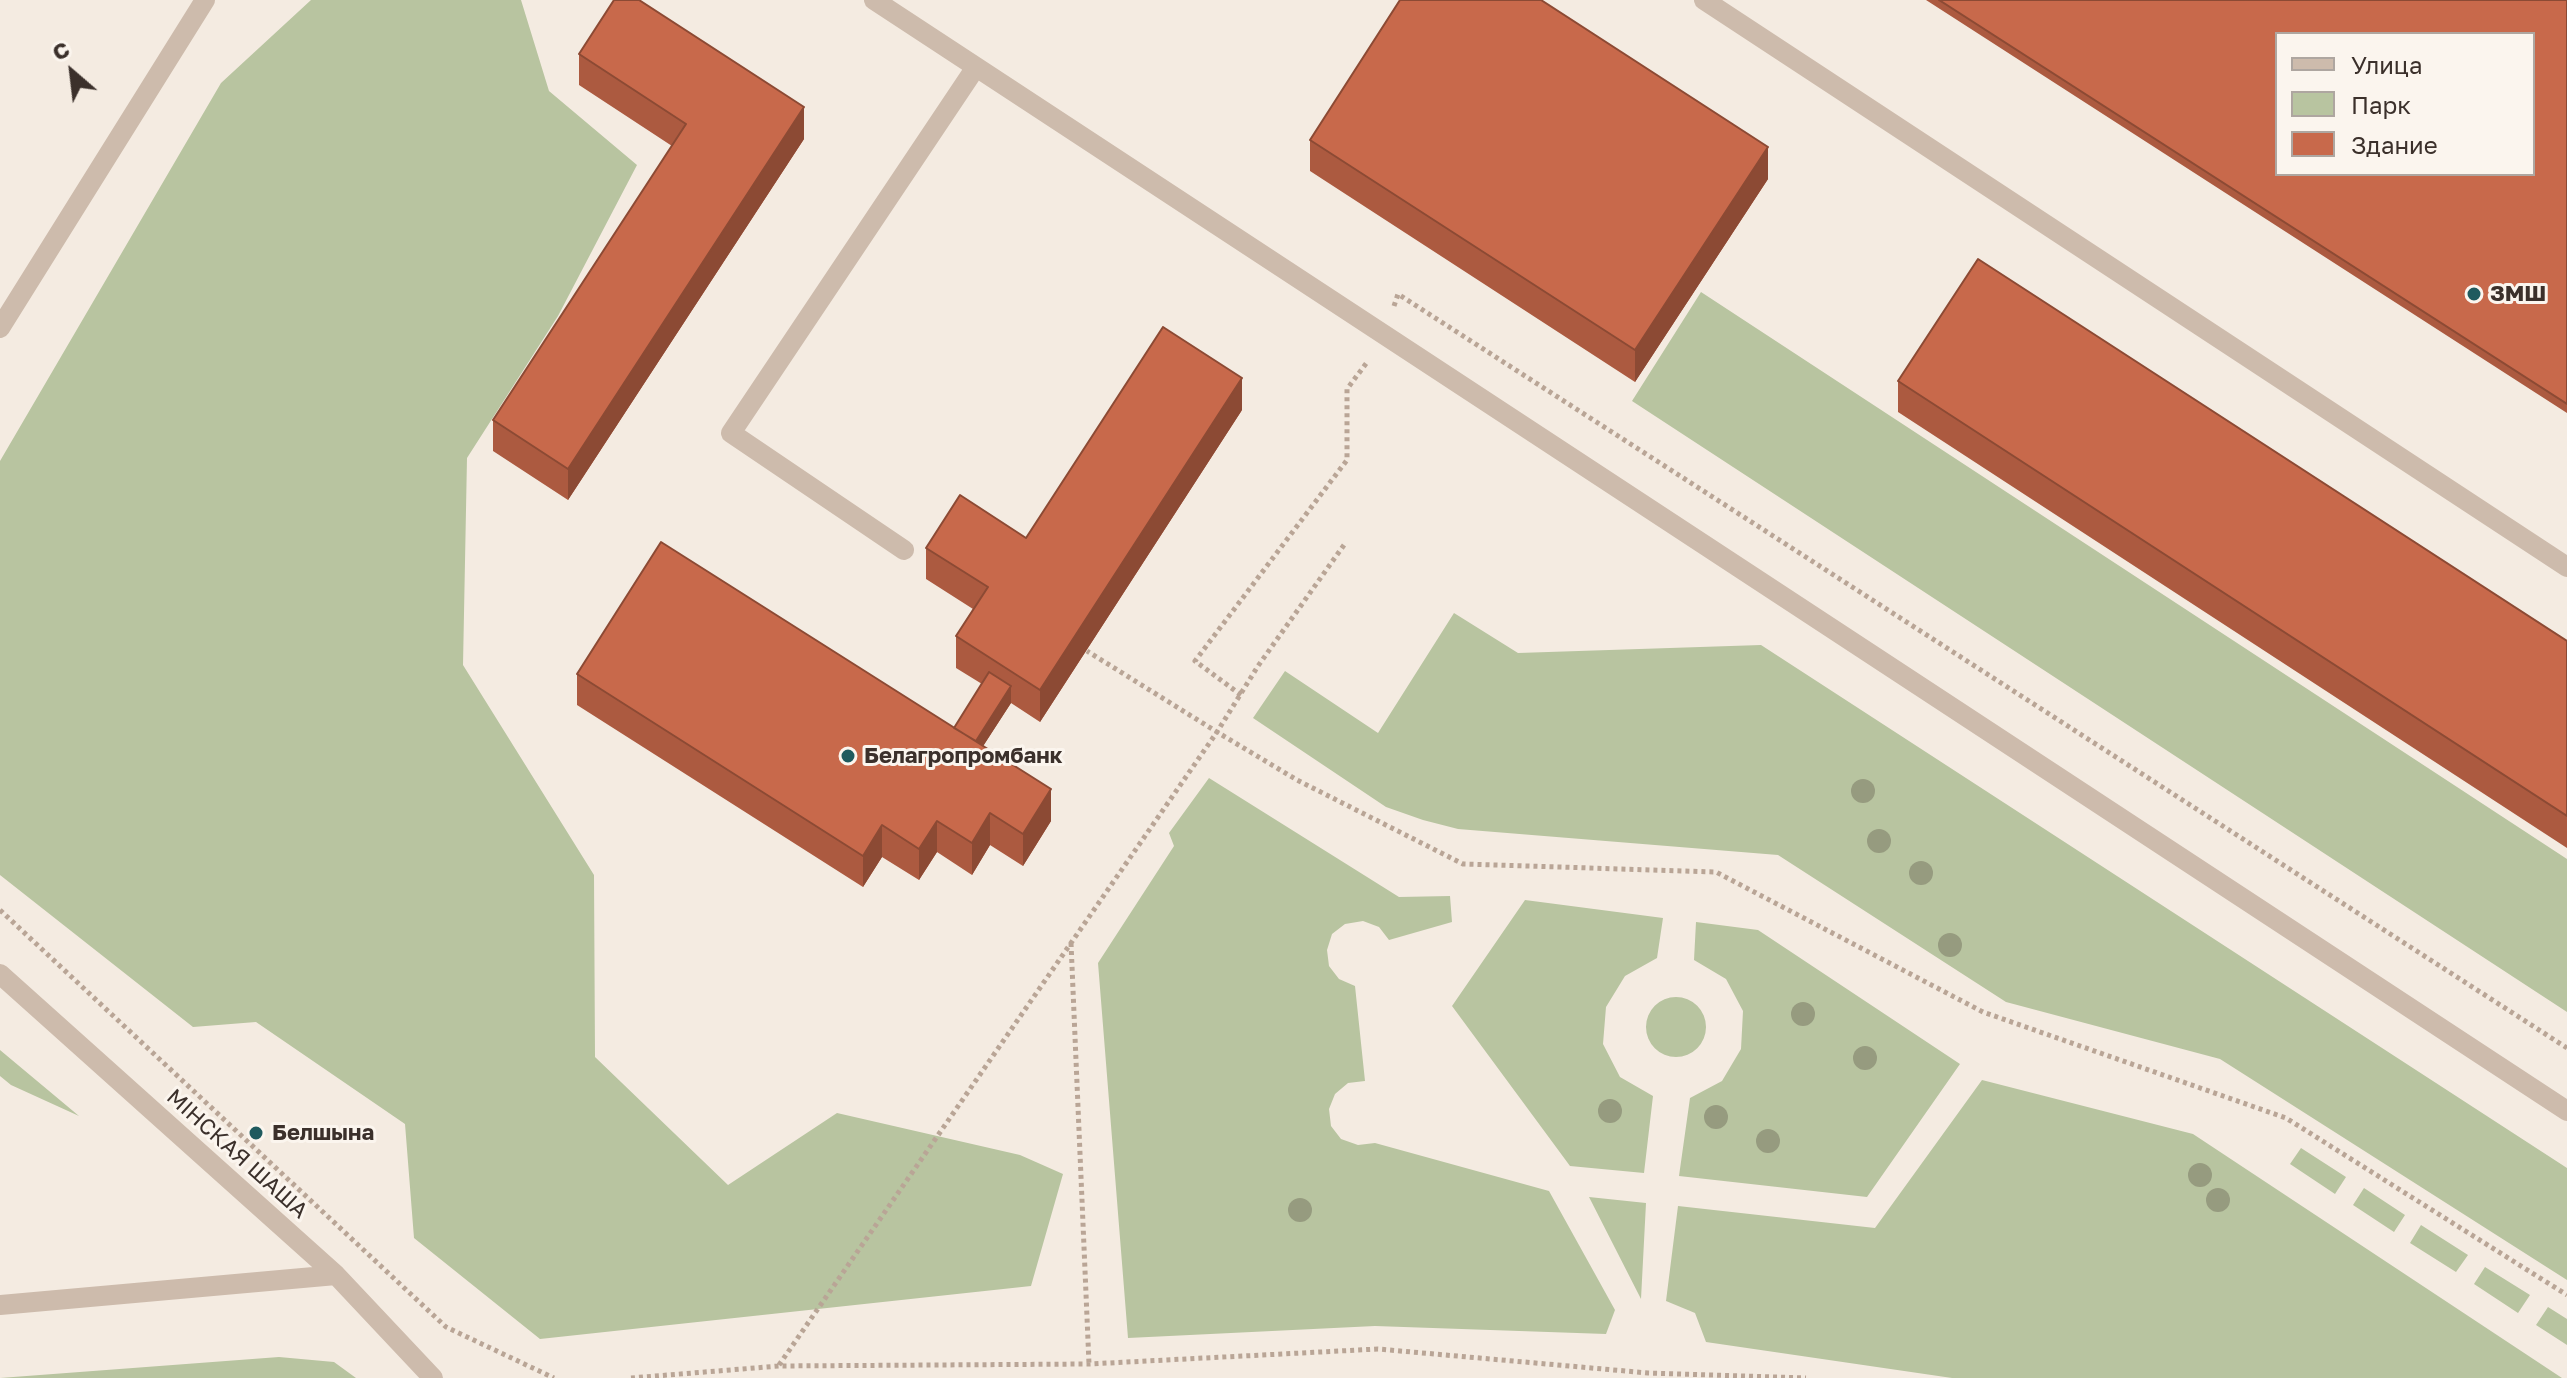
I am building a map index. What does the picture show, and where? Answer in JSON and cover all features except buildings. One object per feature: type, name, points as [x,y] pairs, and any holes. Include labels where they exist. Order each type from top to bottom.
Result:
[{"type":"street","points":[[0,328],[205,0]]},
{"type":"street","points":[[874,0],[2567,1111]]},
{"type":"street","points":[[1704,0],[2567,567]]},
{"type":"street","points":[[904,550],[731,433],[976,67]]},
{"type":"street","name":"МІНСКАЯ ШАША","points":[[0,974],[336,1275],[433,1378]]},
{"type":"street","points":[[0,1305],[336,1275]]},
{"type":"path","points":[[779,1366],[1344,545]]},
{"type":"path","points":[[1087,651],[1297,780],[1463,864],[1716,872],[1983,1012],[2286,1118],[2567,1295]]},
{"type":"path","points":[[0,910],[446,1327],[554,1378]]},
{"type":"path","points":[[1071,942],[1089,1364]]},
{"type":"path","points":[[631,1378],[779,1366],[1089,1364],[1378,1349],[1648,1373],[1806,1378]]},
{"type":"green space","points":[[311,0],[521,0],[549,91],[637,165],[558,316],[467,458],[463,665],[594,875],[595,1057],[728,1185],[837,1113],[1020,1155],[1063,1174],[1031,1286],[540,1339],[414,1238],[405,1124],[256,1022],[193,1027],[0,875],[0,461],[221,83]]},
{"type":"green space","points":[[1701,292],[2567,859],[2567,1012],[1632,401]]},
{"type":"green space","points":[[1454,613],[1518,653],[1761,645],[2567,1168],[2567,1280],[2220,1059],[2006,1002],[1778,855],[1458,829],[1423,820],[1386,807],[1253,718],[1285,671],[1378,733]]},
{"type":"green space","points":[[1209,778],[1399,897],[1450,896],[1452,922],[1389,940],[1379,927],[1363,921],[1345,924],[1332,934],[1327,950],[1329,966],[1339,979],[1355,986],[1365,1081],[1348,1083],[1335,1094],[1329,1109],[1331,1126],[1341,1139],[1358,1145],[1375,1143],[1549,1191],[1615,1310],[1606,1334],[1375,1326],[1128,1338],[1098,963],[1174,846],[1169,833]]},
{"type":"green space","points":[[1525,900],[1663,918],[1657,958],[1625,976],[1606,1007],[1603,1044],[1620,1077],[1653,1096],[1644,1173],[1570,1166],[1452,1006]]},
{"type":"green space","points":[[1696,922],[1758,930],[1960,1064],[1867,1197],[1679,1176],[1690,1098],[1722,1081],[1741,1049],[1743,1011],[1726,979],[1694,960]]},
{"type":"green space","points":[[1676,997],[1687,999],[1697,1006],[1704,1016],[1704,1038],[1697,1048],[1687,1055],[1676,1057],[1665,1055],[1655,1048],[1648,1038],[1646,1027],[1648,1016],[1655,1006],[1665,999]]},
{"type":"green space","points":[[0,1050],[79,1116],[11,1085],[0,1076]]},
{"type":"green space","points":[[1982,1080],[2193,1134],[2562,1378],[1952,1378],[1706,1342],[1695,1313],[1666,1301],[1678,1206],[1875,1228]]},
{"type":"green space","points":[[2301,1148],[2346,1177],[2335,1194],[2290,1164]]},
{"type":"green space","points":[[2364,1188],[2405,1215],[2394,1232],[2353,1205]]},
{"type":"green space","points":[[1589,1197],[1646,1203],[1641,1299]]},
{"type":"green space","points":[[2421,1225],[2468,1255],[2456,1272],[2410,1243]]},
{"type":"green space","points":[[2485,1267],[2530,1295],[2518,1313],[2474,1284]]},
{"type":"green space","points":[[2548,1307],[2567,1319],[2567,1345],[2536,1325]]},
{"type":"green space","points":[[279,1357],[334,1362],[356,1378],[0,1378]]},
{"type":"place","name":"ЗМШ","points":[[2474,294]]},
{"type":"place","name":"Белагропромбанк","points":[[848,756]]},
{"type":"place","name":"Белшына","points":[[256,1133]]}]
